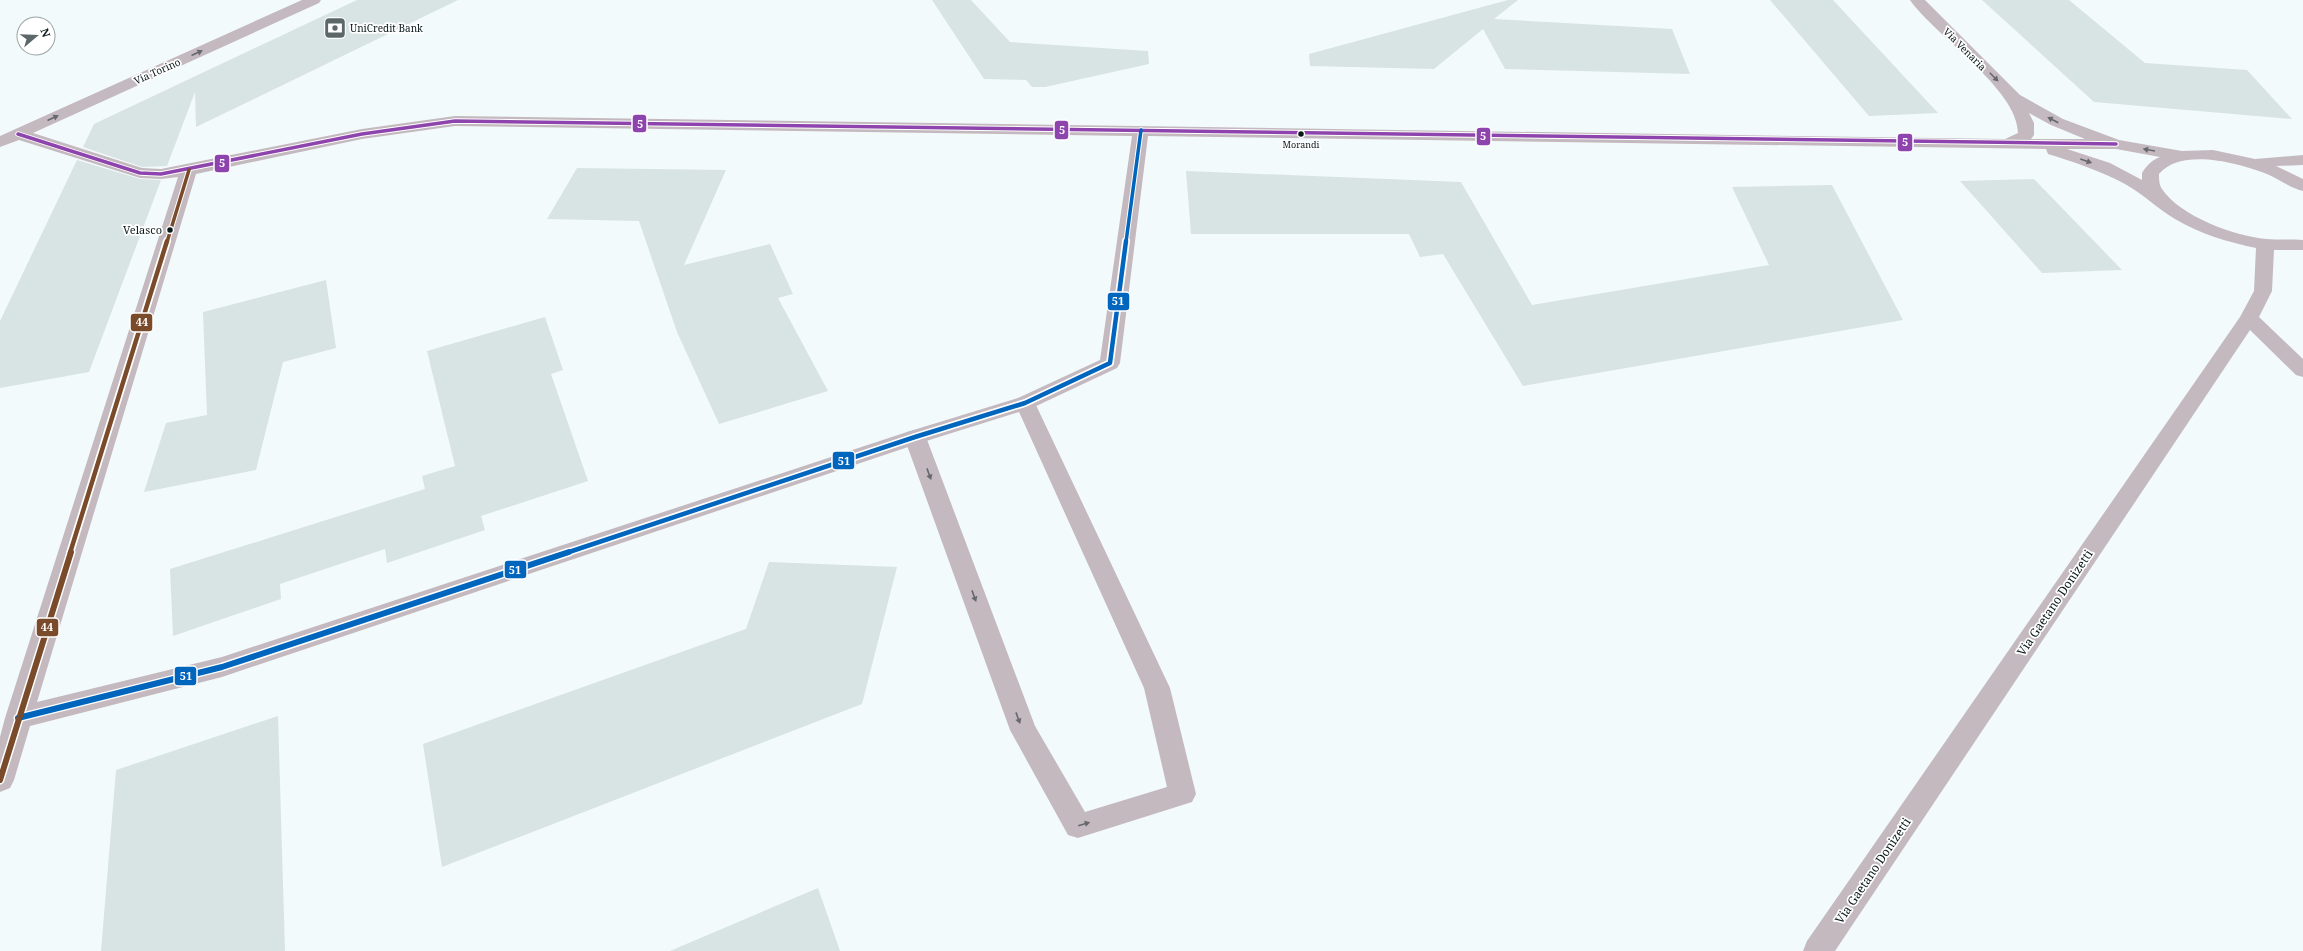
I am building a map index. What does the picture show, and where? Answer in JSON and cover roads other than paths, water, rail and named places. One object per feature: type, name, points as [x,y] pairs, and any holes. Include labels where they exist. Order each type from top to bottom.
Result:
[{"type":"street","name":"Via Torino","points":[[0,142],[314,0]]},
{"type":"street","name":"Via Venaria","points":[[1917,0],[2014,98],[2057,122],[2116,144],[2183,156]]},
{"type":"street","name":"Via Venaria","points":[[2008,144],[2026,135],[2026,123],[2014,98]]},
{"type":"street","points":[[18,134],[140,173],[161,174],[189,170],[362,134],[455,121],[2008,144],[2116,144]]},
{"type":"street","points":[[18,718],[222,666],[1025,403],[1110,364],[1142,130]]},
{"type":"street","points":[[2008,144],[2057,151],[2104,167],[2132,181],[2163,201],[2181,215],[2207,228],[2236,238],[2265,244],[2303,245]]},
{"type":"street","points":[[2163,201],[2152,188],[2150,173],[2160,163],[2183,156],[2205,155],[2247,162],[2271,170],[2303,186]]},
{"type":"street","points":[[2247,162],[2303,160]]},
{"type":"street","points":[[0,780],[189,170]]},
{"type":"street","name":"Via Gaetano Donizetti","points":[[1818,951],[2249,318],[2263,290],[2265,244]]},
{"type":"street","points":[[2249,318],[2303,370]]},
{"type":"street","points":[[915,438],[1023,730],[1078,826],[1182,794],[1157,688],[1025,403]]},
{"type":"place","name":"UniCredit Bank","points":[[335,28]]},
{"type":"place","name":"Morandi","points":[[1301,134]]},
{"type":"place","name":"Velasco","points":[[170,230]]}]
